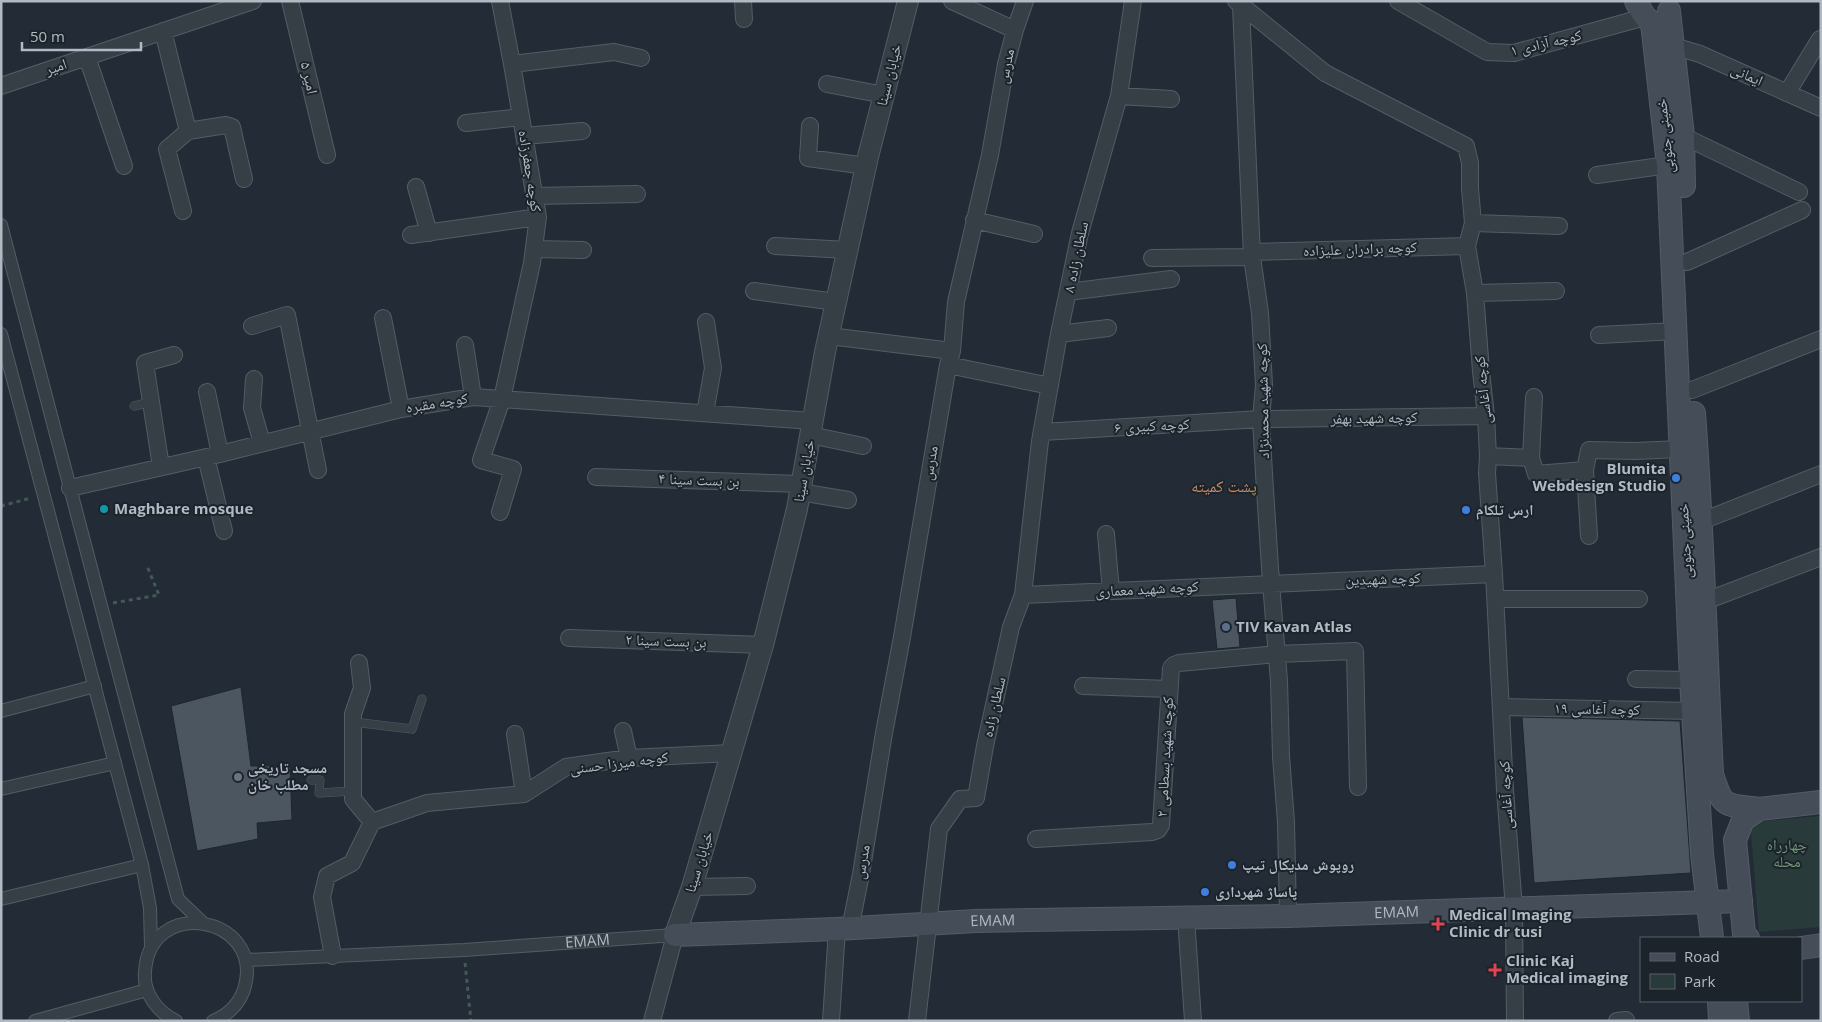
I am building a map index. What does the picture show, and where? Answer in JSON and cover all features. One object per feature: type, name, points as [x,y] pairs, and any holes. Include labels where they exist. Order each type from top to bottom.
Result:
[{"type":"main road","name":"خمینی جنوبی","points":[[1654,11],[1673,46],[1683,136],[1692,390],[1702,521],[1703,602],[1712,774],[1719,797],[1728,805],[1759,809],[1821,802]]},
{"type":"main road","name":"خمینی جنوبی","points":[[1654,11],[1668,165],[1677,331],[1680,449],[1691,680],[1702,854],[1712,937]]},
{"type":"main road","points":[[1744,937],[1735,840],[1743,820],[1759,809]]},
{"type":"main road","points":[[1702,854],[1736,860]]},
{"type":"main road","name":"EMAM","points":[[675,935],[844,929],[976,921],[1288,916],[1741,902]]},
{"type":"main road","points":[[1802,948],[1821,946]]},
{"type":"main road","points":[[1719,1002],[1720,1021]]},
{"type":"main road","points":[[1736,1002],[1738,1021]]},
{"type":"street","name":"امیر","points":[[1,86],[253,1]]},
{"type":"street","name":"امیر ۵","points":[[290,1],[327,155]]},
{"type":"street","name":"کوچه جعفرزاده","points":[[500,1],[538,217],[532,264],[502,399],[481,460],[513,469],[500,512]]},
{"type":"street","points":[[744,1],[744,19]]},
{"type":"street","name":"خیابان سینا","points":[[675,935],[692,887],[763,645],[801,488],[829,336],[866,166],[908,1]]},
{"type":"street","points":[[952,1],[1015,30]]},
{"type":"street","name":"مدرس","points":[[831,1021],[844,929],[861,874],[950,358],[956,302],[990,155],[1006,64],[1015,30],[1026,1]]},
{"type":"street","name":"سلطان زاده ۸","points":[[1026,567],[1042,432],[1059,334],[1080,233],[1119,96],[1133,1]]},
{"type":"street","name":"کوچه آزادی ۱","points":[[1398,1],[1487,52],[1514,53],[1654,11]]},
{"type":"street","name":"کوچه آغاسی","points":[[1240,3],[1325,74],[1466,146],[1470,163],[1473,223],[1467,246],[1475,292],[1480,372],[1486,416],[1487,473],[1514,909],[1515,1021]]},
{"type":"street","name":"کوچه شهید محمدنژاد","points":[[1240,3],[1252,254],[1260,313],[1264,385],[1261,420],[1277,654],[1286,822],[1288,916]]},
{"type":"street","points":[[163,31],[188,131]]},
{"type":"street","points":[[1787,93],[1820,39]]},
{"type":"street","name":"ایمانی","points":[[1673,46],[1700,54],[1821,108]]},
{"type":"street","points":[[512,64],[614,52],[641,58]]},
{"type":"street","points":[[87,57],[124,166]]},
{"type":"street","points":[[827,84],[884,96]]},
{"type":"street","points":[[1119,96],[1171,99]]},
{"type":"street","points":[[466,123],[521,117]]},
{"type":"street","points":[[183,211],[167,149],[188,131],[226,125],[232,127],[244,179]]},
{"type":"street","points":[[810,126],[808,158],[866,166]]},
{"type":"street","points":[[524,136],[582,131]]},
{"type":"street","points":[[1683,136],[1799,192]]},
{"type":"street","points":[[1597,176],[1668,165]]},
{"type":"street","points":[[416,187],[429,233]]},
{"type":"street","points":[[534,196],[637,194]]},
{"type":"street","points":[[1687,262],[1802,210]]},
{"type":"street","points":[[411,236],[538,217]]},
{"type":"street","points":[[974,220],[1034,234]]},
{"type":"street","points":[[1473,223],[1559,226]]},
{"type":"street","points":[[1,226],[178,899],[202,922]]},
{"type":"street","points":[[775,246],[848,250]]},
{"type":"street","name":"کوچه برادران علیزاده","points":[[1152,258],[1467,246]]},
{"type":"street","points":[[534,249],[583,250]]},
{"type":"street","points":[[1068,292],[1170,279]]},
{"type":"street","points":[[754,291],[836,302]]},
{"type":"street","points":[[1475,292],[1556,291]]},
{"type":"street","points":[[252,326],[287,315],[318,470]]},
{"type":"street","points":[[383,318],[401,409]]},
{"type":"street","points":[[705,413],[713,368],[706,322]]},
{"type":"street","points":[[1059,334],[1108,328]]},
{"type":"street","points":[[1599,335],[1677,331]]},
{"type":"street","points":[[1,334],[142,866],[150,908],[151,947]]},
{"type":"street","points":[[829,336],[950,358],[1050,386]]},
{"type":"street","points":[[1692,390],[1821,339]]},
{"type":"street","points":[[465,345],[473,397]]},
{"type":"street","points":[[161,467],[145,363],[174,355]]},
{"type":"street","points":[[254,379],[252,408],[262,443]]},
{"type":"street","points":[[207,392],[213,455],[224,531]]},
{"type":"street","name":"کوچه مقبره","points":[[70,488],[401,409],[473,397],[705,413],[812,428],[863,446]]},
{"type":"street","points":[[1534,397],[1531,458],[1536,474],[1585,470]]},
{"type":"street","name":"کوچه شهید بهفر","points":[[1261,420],[1486,416]]},
{"type":"street","name":"کوچه کبیری ۶","points":[[1042,432],[1261,420]]},
{"type":"street","points":[[1589,536],[1585,470],[1589,450],[1635,451],[1680,449]]},
{"type":"street","points":[[1488,456],[1531,458]]},
{"type":"street","points":[[1702,521],[1821,474]]},
{"type":"street","name":"بن بست سینا ۴","points":[[596,477],[801,488],[848,500]]},
{"type":"street","points":[[1106,534],[1111,591]]},
{"type":"street","points":[[1703,602],[1821,557]]},
{"type":"street","name":"سلطان زاده","points":[[928,924],[939,829],[960,799],[976,798],[985,746],[1011,627],[1023,595],[1026,567]]},
{"type":"street","name":"کوچه شهیدین","points":[[1271,583],[1494,574]]},
{"type":"street","name":"کوچه شهید معماری","points":[[1023,595],[1271,583]]},
{"type":"street","points":[[1496,599],[1639,599]]},
{"type":"street","name":"بن بست سینا ۲","points":[[569,638],[763,645]]},
{"type":"street","points":[[1277,654],[1355,651],[1358,787]]},
{"type":"street","name":"کوچه شهید بسطامی ۲","points":[[1036,839],[1152,832],[1158,830],[1161,825],[1171,668],[1174,665],[1277,654]]},
{"type":"street","points":[[333,956],[322,896],[327,876],[352,863],[372,822],[353,799],[353,714],[362,688],[359,663]]},
{"type":"street","points":[[1636,679],[1691,680]]},
{"type":"street","points":[[1,711],[95,686]]},
{"type":"street","points":[[1083,686],[1169,689]]},
{"type":"street","name":"کوچه آغاسی ۱۹","points":[[1501,707],[1693,711]]},
{"type":"street","points":[[623,731],[629,758]]},
{"type":"street","points":[[515,734],[524,794]]},
{"type":"street","name":"کوچه میرزا حسنی","points":[[372,822],[427,803],[524,794],[566,767],[629,758],[732,753]]},
{"type":"street","points":[[1,789],[115,763]]},
{"type":"street","points":[[1,899],[142,866]]},
{"type":"street","points":[[692,887],[747,886]]},
{"type":"street","points":[[1186,917],[1193,1021]]},
{"type":"street","points":[[176,1021],[163,1013],[153,1003],[147,990],[144,976],[146,961],[151,947],[160,936],[186,922],[202,922],[216,926],[230,934],[246,960],[247,977],[243,994],[234,1008],[218,1020]]},
{"type":"street","points":[[917,1021],[928,924]]},
{"type":"street","points":[[652,1021],[675,935]]},
{"type":"street","name":"EMAM","points":[[246,960],[464,950],[675,935]]},
{"type":"street","points":[[35,1021],[147,990]]},
{"type":"street","points":[[1617,1021],[1626,1020]]},
{"type":"lane","points":[[134,406],[151,402]]},
{"type":"lane","points":[[353,722],[412,729],[422,699]]},
{"type":"lane","points":[[310,780],[320,780],[319,792],[354,791]]},
{"type":"path","points":[[1,506],[44,495]]},
{"type":"path","points":[[100,606],[160,595],[148,566]]},
{"type":"path","points":[[464,950],[471,1021]]},
{"type":"green space","name":"چهارراه محله","points":[[1821,816],[1821,927],[1759,932],[1750,822]]},
{"type":"building","name":"TIV Kavan Atlas","points":[[1236,598],[1240,647],[1217,649],[1212,600]]},
{"type":"building","name":"مسجد تاریخی مطلب خان","points":[[241,687],[251,766],[290,766],[292,820],[257,823],[258,839],[197,851],[171,706]]},
{"type":"building","points":[[1522,717],[1680,721],[1691,873],[1534,883]]},
{"type":"place","name":"Blumita Webdesign Studio","points":[[1676,478]]},
{"type":"place","name":"Maghbare mosque","points":[[104,509]]},
{"type":"place","name":"ارس تلکام","points":[[1466,510]]},
{"type":"place","name":"TIV Kavan Atlas","points":[[1226,627]]},
{"type":"place","name":"مسجد تاریخی مطلب خان","points":[[238,777]]},
{"type":"place","name":"روپوش مدیکال تیپ","points":[[1232,865]]},
{"type":"place","name":"پاساژ شهرداری","points":[[1205,892]]},
{"type":"place","name":"Medical Imaging Clinic dr tusi","points":[[1438,924]]},
{"type":"place","name":"Clinic Kaj Medical imaging","points":[[1495,970]]},
{"type":"district","name":"پشت کمیته","points":[[1224,486]]}]
